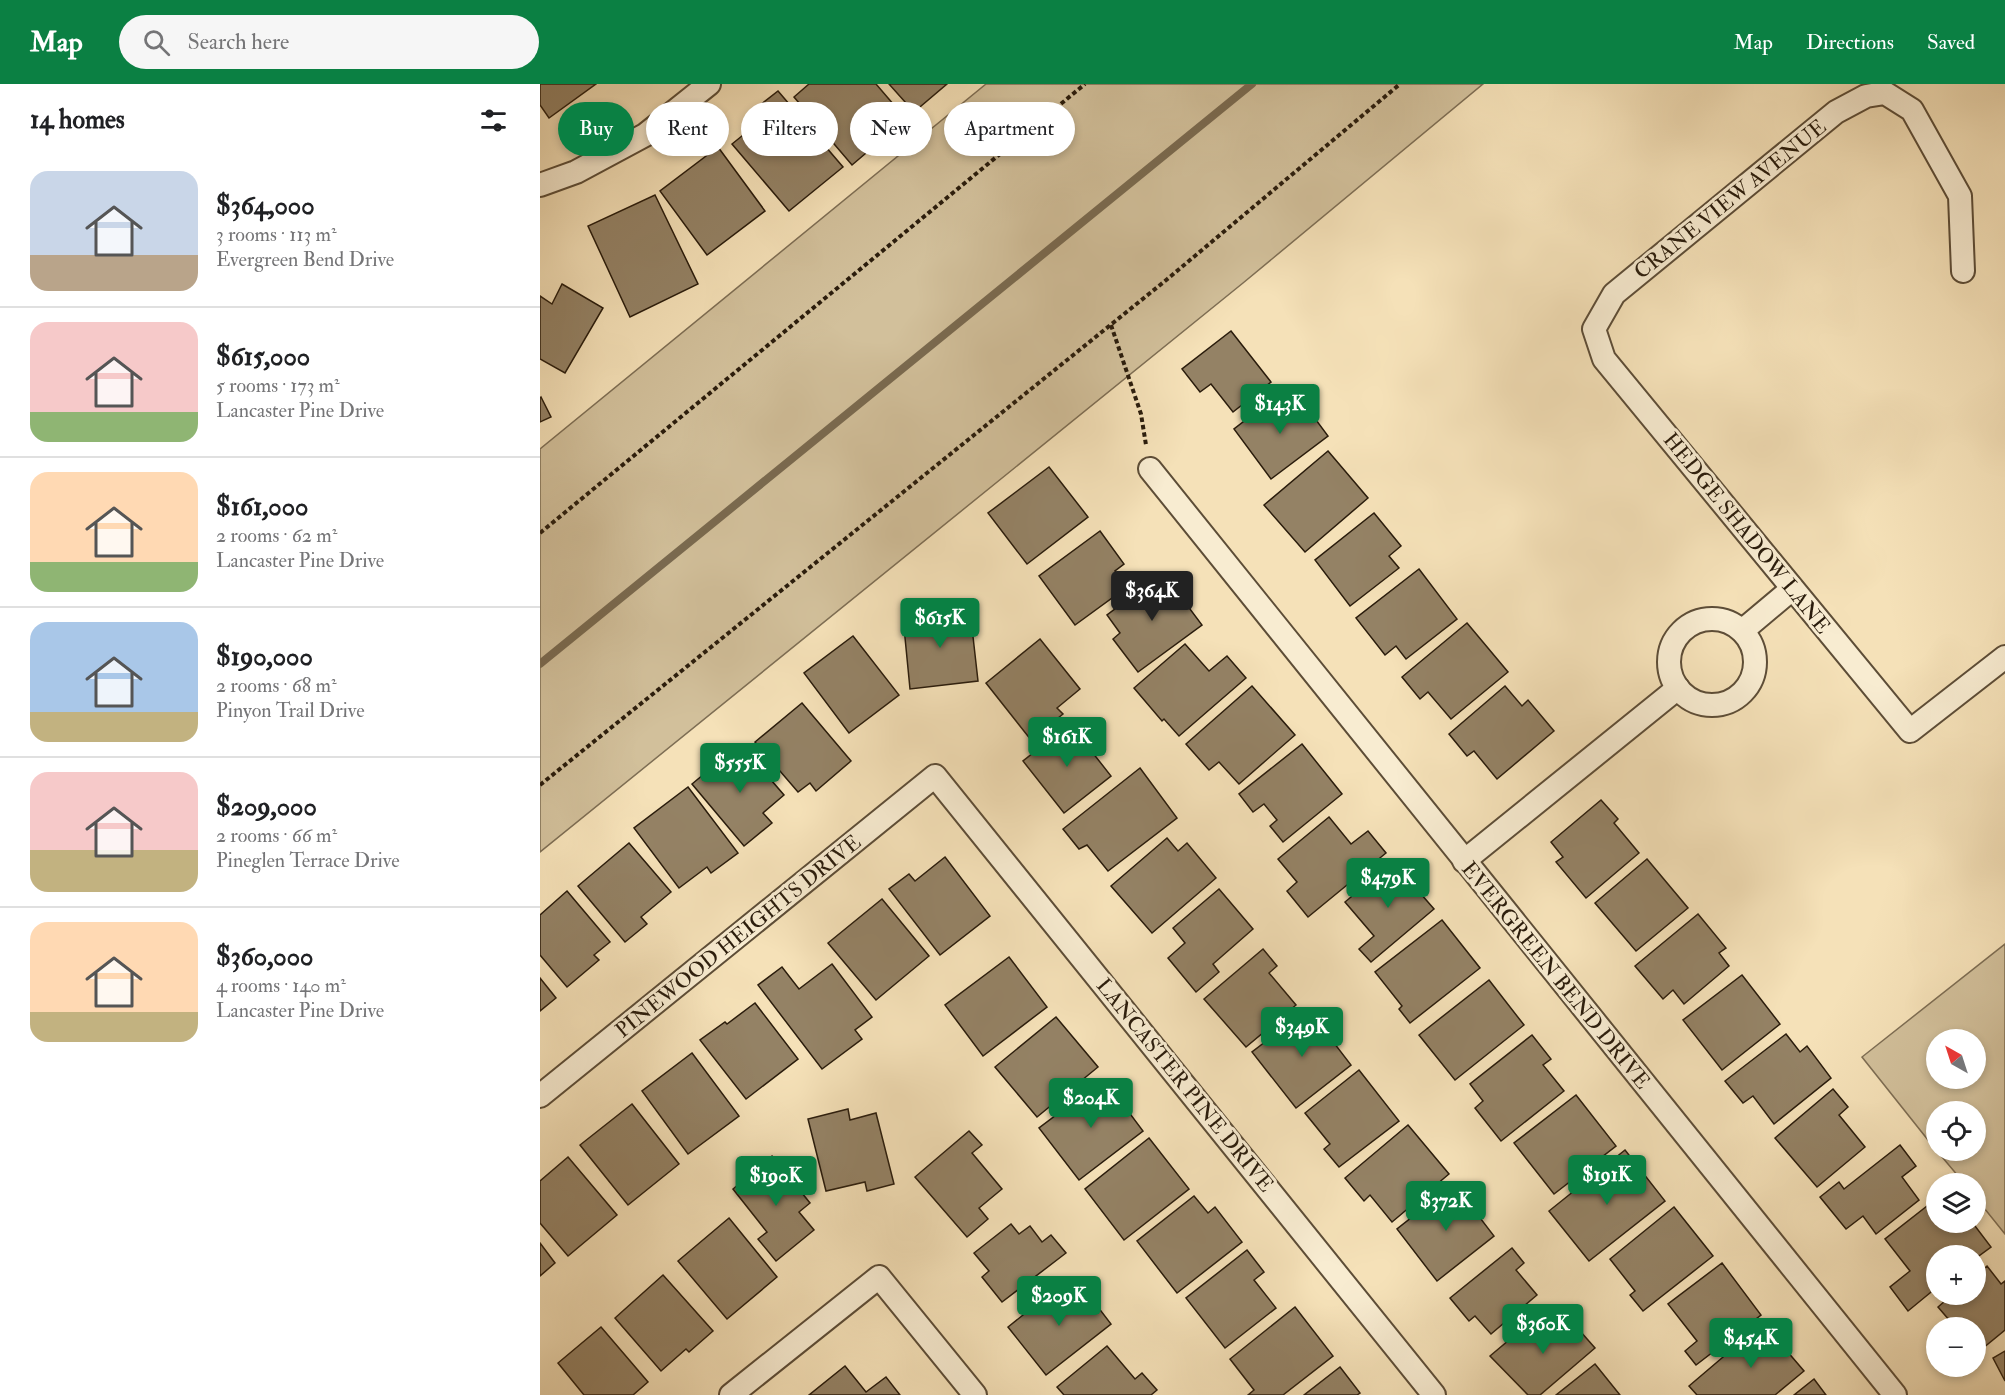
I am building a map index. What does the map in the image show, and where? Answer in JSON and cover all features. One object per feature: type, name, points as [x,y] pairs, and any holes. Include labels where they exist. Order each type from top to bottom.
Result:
[{"type":"street","points":[[540,184],[576,172],[645,135],[709,84]]},
{"type":"street","name":"CRANE VIEW AVENUE","points":[[1594,329],[1614,294],[1836,112],[1866,96],[1885,93],[1912,110],[1960,196],[1963,271]]},
{"type":"street","name":"HEDGE SHADOW LANE","points":[[1594,329],[1605,359],[1910,731],[2005,657]]},
{"type":"street","name":"EVERGREEN BEND DRIVE","points":[[1150,469],[1895,1395]]},
{"type":"street","points":[[1742,631],[1792,589]]},
{"type":"street","points":[[1716,620],[1730,623],[1742,631],[1755,656],[1754,670],[1740,695],[1728,702],[1714,705],[1701,704],[1688,698],[1671,676],[1669,662],[1671,648],[1678,636],[1702,621],[1716,620]]},
{"type":"street","points":[[1464,861],[1678,688]]},
{"type":"street","name":"PINEWOOD HEIGHTS DRIVE","points":[[540,1096],[935,776]]},
{"type":"street","name":"LANCASTER PINE DRIVE","points":[[935,776],[1434,1395]]},
{"type":"street","points":[[731,1395],[879,1277],[975,1395]]},
{"type":"path","points":[[540,533],[1085,84]]},
{"type":"path","points":[[540,785],[1111,325],[1400,84]]},
{"type":"path","points":[[1111,325],[1141,414],[1150,469]]},
{"type":"shaded area","points":[[986,84],[1483,84],[1243,283],[540,852],[540,449],[898,156],[932,156],[932,128],[944,118],[944,156],[1075,156],[1075,102],[964,102]]},
{"type":"shaded area","points":[[2005,944],[2005,1234],[1986,1210],[1986,1173],[1956,1173],[1945,1161],[1986,1161],[1986,1101],[1926,1101],[1926,1137],[1862,1057]]},
{"type":"building","points":[[540,84],[596,84],[571,102],[558,102],[558,111],[549,118],[540,105]]},
{"type":"building","points":[[809,84],[876,84],[891,102],[850,102],[850,156],[863,156],[852,165],[838,149],[838,102],[798,102],[794,97]]},
{"type":"building","points":[[889,84],[947,84],[926,102],[905,102]]},
{"type":"building","points":[[778,91],[787,102],[764,102]]},
{"type":"building","points":[[741,137],[741,155],[732,144]]},
{"type":"building","points":[[706,156],[725,156],[765,211],[707,255],[660,191]]},
{"type":"building","points":[[742,156],[834,156],[843,167],[789,211]]},
{"type":"building","points":[[655,195],[698,284],[630,317],[588,226]]},
{"type":"building","points":[[562,284],[603,308],[565,373],[540,359],[540,296],[552,304]]},
{"type":"building","points":[[1231,331],[1271,382],[1233,412],[1211,384],[1200,392],[1182,369]]},
{"type":"building","points":[[1278,395],[1290,410],[1302,401],[1328,436],[1271,479],[1234,429]]},
{"type":"building","points":[[540,398],[551,417],[540,422]]},
{"type":"building","points":[[1328,451],[1368,498],[1305,552],[1264,505]]},
{"type":"building","points":[[1049,467],[1088,517],[1027,564],[988,513]]},
{"type":"building","points":[[1374,513],[1401,546],[1389,556],[1399,568],[1350,606],[1315,560]]},
{"type":"building","points":[[1100,531],[1124,564],[1115,571],[1127,587],[1075,625],[1039,576]]},
{"type":"building","points":[[1419,569],[1457,619],[1406,659],[1396,646],[1385,655],[1356,618]]},
{"type":"building","points":[[1163,573],[1202,625],[1138,672],[1113,639],[1120,633],[1107,615]]},
{"type":"building","points":[[970,610],[978,681],[910,689],[903,617]]},
{"type":"building","points":[[1467,623],[1508,672],[1451,719],[1428,692],[1420,699],[1402,677]]},
{"type":"building","points":[[853,636],[899,695],[849,733],[804,673]]},
{"type":"building","points":[[1040,639],[1080,689],[1057,708],[1063,714],[1031,740],[986,683]]},
{"type":"building","points":[[1185,644],[1209,671],[1227,656],[1246,678],[1179,736],[1164,719],[1162,721],[1134,688]]},
{"type":"building","points":[[1252,686],[1295,735],[1239,784],[1219,762],[1209,770],[1186,744]]},
{"type":"building","points":[[1505,686],[1522,706],[1528,700],[1554,731],[1497,779],[1474,751],[1467,756],[1449,734]]},
{"type":"building","points":[[802,703],[851,761],[816,791],[810,783],[798,792],[755,742]]},
{"type":"building","points":[[1070,724],[1111,776],[1064,813],[1023,761]]},
{"type":"building","points":[[740,744],[784,795],[763,813],[772,823],[744,846],[692,784]]},
{"type":"building","points":[[1302,744],[1342,794],[1283,842],[1270,826],[1277,820],[1264,804],[1253,812],[1239,794]]},
{"type":"building","points":[[1140,768],[1177,818],[1108,871],[1087,845],[1079,849],[1063,829]]},
{"type":"building","points":[[688,787],[738,853],[711,873],[707,867],[679,888],[634,828]]},
{"type":"building","points":[[1601,800],[1618,819],[1614,823],[1639,853],[1586,898],[1556,862],[1563,857],[1551,842]]},
{"type":"building","points":[[1329,817],[1351,844],[1368,831],[1386,853],[1308,917],[1287,891],[1297,882],[1278,859]]},
{"type":"building","points":[[1167,838],[1178,851],[1187,843],[1216,878],[1152,933],[1111,886]]},
{"type":"building","points":[[629,843],[671,892],[641,917],[647,924],[625,942],[578,886]]},
{"type":"building","points":[[945,857],[990,916],[940,955],[889,889],[909,874],[915,881]]},
{"type":"building","points":[[1647,859],[1688,908],[1636,951],[1595,903]]},
{"type":"building","points":[[1393,862],[1434,909],[1371,962],[1359,949],[1374,936],[1345,902]]},
{"type":"building","points":[[1219,889],[1253,929],[1213,964],[1219,972],[1196,992],[1168,958],[1185,943],[1173,928]]},
{"type":"building","points":[[567,891],[610,942],[594,955],[599,960],[567,987],[540,955],[540,915]]},
{"type":"building","points":[[882,899],[929,956],[876,1000],[828,943]]},
{"type":"building","points":[[1698,914],[1726,948],[1719,953],[1729,966],[1684,1004],[1673,990],[1663,999],[1635,966]]},
{"type":"building","points":[[1442,920],[1480,968],[1410,1023],[1399,1009],[1402,1006],[1375,972]]},
{"type":"building","points":[[1263,949],[1277,966],[1269,973],[1296,1005],[1246,1047],[1204,999]]},
{"type":"building","points":[[1009,957],[1047,1007],[983,1056],[945,1005]]},
{"type":"building","points":[[832,964],[872,1017],[855,1030],[862,1039],[822,1069],[758,985],[782,967],[799,989]]},
{"type":"building","points":[[1742,975],[1780,1024],[1722,1070],[1683,1020]]},
{"type":"building","points":[[540,978],[556,998],[540,1011]]},
{"type":"building","points":[[1489,980],[1524,1025],[1455,1080],[1419,1035]]},
{"type":"building","points":[[755,1003],[798,1059],[746,1099],[700,1040]]},
{"type":"building","points":[[1308,1009],[1351,1065],[1296,1108],[1252,1052]]},
{"type":"building","points":[[1056,1017],[1098,1067],[1037,1117],[995,1067]]},
{"type":"building","points":[[1786,1034],[1800,1052],[1807,1046],[1831,1078],[1774,1124],[1753,1096],[1743,1103],[1725,1081]]},
{"type":"building","points":[[1532,1035],[1551,1059],[1543,1065],[1564,1091],[1501,1141],[1475,1108],[1483,1101],[1470,1084]]},
{"type":"building","points":[[692,1053],[739,1116],[688,1154],[642,1091]]},
{"type":"building","points":[[1359,1070],[1399,1121],[1339,1167],[1324,1149],[1330,1144],[1305,1113]]},
{"type":"building","points":[[1104,1079],[1143,1131],[1079,1180],[1039,1128]]},
{"type":"building","points":[[1833,1089],[1848,1107],[1839,1115],[1865,1147],[1817,1187],[1775,1138]]},
{"type":"building","points":[[1576,1095],[1616,1146],[1554,1194],[1514,1143]]},
{"type":"building","points":[[632,1104],[679,1164],[628,1205],[580,1145]]},
{"type":"building","points":[[848,1109],[850,1120],[876,1113],[894,1184],[867,1191],[865,1182],[826,1191],[808,1119]]},
{"type":"building","points":[[1408,1125],[1449,1174],[1392,1222],[1370,1195],[1364,1201],[1345,1178]]},
{"type":"building","points":[[969,1131],[982,1145],[972,1153],[1002,1189],[979,1208],[988,1219],[967,1237],[915,1177]]},
{"type":"building","points":[[1149,1138],[1189,1189],[1124,1240],[1085,1189]]},
{"type":"building","points":[[1900,1145],[1916,1166],[1902,1177],[1919,1200],[1876,1234],[1863,1216],[1846,1229],[1820,1197],[1839,1182],[1844,1189]]},
{"type":"building","points":[[1625,1150],[1665,1201],[1589,1261],[1549,1211]]},
{"type":"building","points":[[772,1156],[810,1203],[799,1212],[814,1230],[776,1261],[758,1239],[767,1232],[733,1189]]},
{"type":"building","points":[[568,1157],[617,1215],[568,1256],[540,1223],[540,1181]]},
{"type":"building","points":[[1454,1184],[1494,1236],[1437,1281],[1397,1229]]},
{"type":"building","points":[[1194,1196],[1208,1213],[1215,1207],[1242,1242],[1177,1293],[1137,1241]]},
{"type":"building","points":[[1674,1207],[1713,1256],[1643,1311],[1630,1295],[1635,1291],[1610,1259]]},
{"type":"building","points":[[1926,1207],[1926,1233],[1980,1233],[1991,1247],[1986,1251],[1986,1245],[1926,1245],[1926,1296],[1908,1311],[1890,1287],[1910,1271],[1885,1239]]},
{"type":"building","points":[[729,1218],[777,1277],[727,1319],[678,1261]]},
{"type":"building","points":[[1011,1224],[1019,1234],[1030,1226],[1042,1242],[1051,1235],[1066,1253],[1002,1302],[982,1277],[989,1271],[974,1253]]},
{"type":"building","points":[[540,1243],[555,1263],[540,1276]]},
{"type":"building","points":[[1512,1248],[1524,1263],[1516,1270],[1537,1295],[1491,1334],[1475,1316],[1469,1321],[1450,1298]]},
{"type":"building","points":[[1247,1250],[1264,1272],[1254,1280],[1276,1308],[1225,1348],[1186,1298]]},
{"type":"building","points":[[1722,1263],[1761,1315],[1696,1365],[1685,1351],[1697,1341],[1668,1304]]},
{"type":"building","points":[[1986,1267],[2001,1284],[2005,1281],[2005,1330],[1986,1346],[1986,1317],[1947,1317],[1938,1307],[1940,1305],[1986,1305]]},
{"type":"building","points":[[663,1275],[713,1331],[689,1352],[686,1349],[661,1371],[615,1318]]},
{"type":"building","points":[[1062,1284],[1073,1299],[1085,1290],[1111,1324],[1046,1375],[1008,1327]]},
{"type":"building","points":[[1295,1307],[1333,1356],[1283,1395],[1248,1395],[1254,1390],[1230,1359]]},
{"type":"building","points":[[1565,1314],[1595,1348],[1540,1395],[1528,1395],[1490,1356],[1528,1324],[1538,1337]]},
{"type":"building","points":[[1763,1323],[1804,1371],[1775,1395],[1697,1395],[1689,1386]]},
{"type":"building","points":[[601,1327],[648,1382],[633,1395],[584,1395],[558,1363]]},
{"type":"building","points":[[1107,1346],[1135,1379],[1142,1373],[1157,1390],[1151,1395],[1064,1395],[1057,1387]]},
{"type":"building","points":[[2005,1351],[2005,1381],[1993,1358]]},
{"type":"building","points":[[1595,1364],[1620,1395],[1556,1395]]},
{"type":"building","points":[[845,1366],[866,1392],[886,1377],[900,1395],[809,1395]]},
{"type":"building","points":[[1340,1367],[1360,1393],[1357,1395],[1304,1395]]},
{"type":"building","points":[[1814,1379],[1826,1395],[1794,1395]]},
{"type":"waterway","points":[[540,664],[1252,84]]}]
